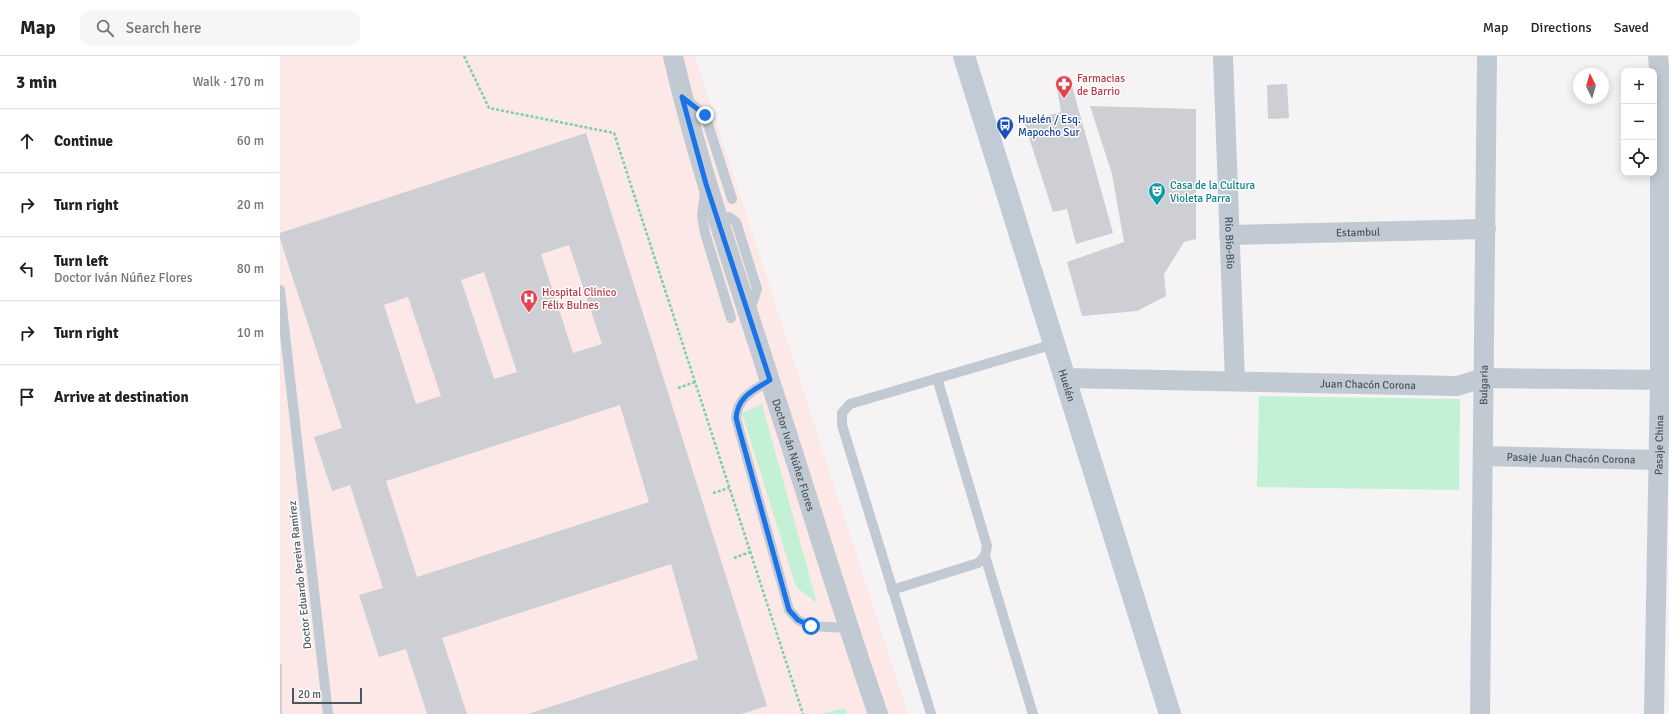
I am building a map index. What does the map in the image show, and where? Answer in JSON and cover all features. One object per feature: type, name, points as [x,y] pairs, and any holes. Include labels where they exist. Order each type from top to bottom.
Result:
[{"type":"main road","name":"Huelén","points":[[964,56],[1170,714]]},
{"type":"street","name":"Doctor Iván Núñez Flores","points":[[673,56],[682,97],[706,184],[711,225],[740,316],[770,380],[848,628],[878,714]]},
{"type":"street","name":"Río Bío-Bío","points":[[1223,56],[1235,382]]},
{"type":"street","name":"Bulgaria","points":[[1480,714],[1487,56]]},
{"type":"street","name":"Pasaje China","points":[[1654,714],[1658,460],[1664,380],[1660,77],[1658,56]]},
{"type":"street","name":"Estambul","points":[[1229,234],[1486,229]]},
{"type":"street","name":"Juan Chacón Corona","points":[[1065,378],[1457,386],[1484,378],[1664,380]]},
{"type":"street","name":"Pasaje Juan Chacón Corona","points":[[1483,456],[1658,460]]},
{"type":"lane","points":[[682,97],[705,115],[732,199]]},
{"type":"lane","name":"Doctor Eduardo Pereira Ramírez","points":[[280,290],[328,714]]},
{"type":"lane","points":[[931,714],[842,425],[842,413],[850,404],[1054,344]]},
{"type":"lane","points":[[937,378],[987,546],[985,556],[1033,714]]},
{"type":"lane","points":[[770,380],[744,398],[737,407],[736,418],[789,610],[798,620],[811,626],[848,628]]},
{"type":"lane","points":[[892,590],[978,563],[985,556]]},
{"type":"path","points":[[464,56],[489,108],[614,132],[803,714]]},
{"type":"path","points":[[678,388],[695,382]]},
{"type":"path","points":[[713,493],[729,488]]},
{"type":"path","points":[[734,558],[750,552]]},
{"type":"shaded area","name":"Hospital Clínico Félix Bulnes","points":[[280,56],[695,56],[908,714],[280,714]]},
{"type":"green space","points":[[1259,396],[1460,399],[1459,490],[1257,487]]},
{"type":"green space","points":[[762,404],[817,603],[796,587],[742,413]]},
{"type":"green space","points":[[845,708],[847,714],[820,714]]},
{"type":"building","points":[[1287,84],[1289,118],[1268,119],[1267,85]]},
{"type":"building","points":[[1072,86],[1113,233],[1076,244],[1067,209],[1053,212],[1024,122],[1061,112],[1057,89]]},
{"type":"building","name":"Casa de la Cultura Violeta Parra","points":[[1090,106],[1196,109],[1196,239],[1184,242],[1164,274],[1166,296],[1137,311],[1082,316],[1067,262],[1124,242],[1112,174]]},
{"type":"building","points":[[586,133],[767,706],[741,714],[528,714],[698,659],[671,564],[442,638],[467,714],[427,714],[406,649],[379,657],[359,595],[383,588],[350,485],[332,491],[314,437],[342,428],[280,239],[280,233]],"holes":[[[569,245],[602,344],[573,353],[541,254]],[[484,272],[517,372],[494,379],[461,280]],[[408,297],[441,396],[416,404],[384,305]],[[620,405],[649,502],[417,577],[386,481]]]},
{"type":"building","points":[[280,664],[282,664],[282,714],[280,714]]},
{"type":"place","name":"Farmacias de Barrio","points":[[1064,99]]},
{"type":"place","name":"Huelén / Esq. Mapocho Sur","points":[[1005,140]]},
{"type":"place","name":"Casa de la Cultura Violeta Parra","points":[[1157,206]]},
{"type":"place","name":"Hospital Clínico Félix Bulnes","points":[[529,313]]},
{"type":"route","points":[[705,115],[682,97],[706,184],[770,380],[744,398],[737,407],[736,418],[789,610],[798,620],[811,626]]}]
